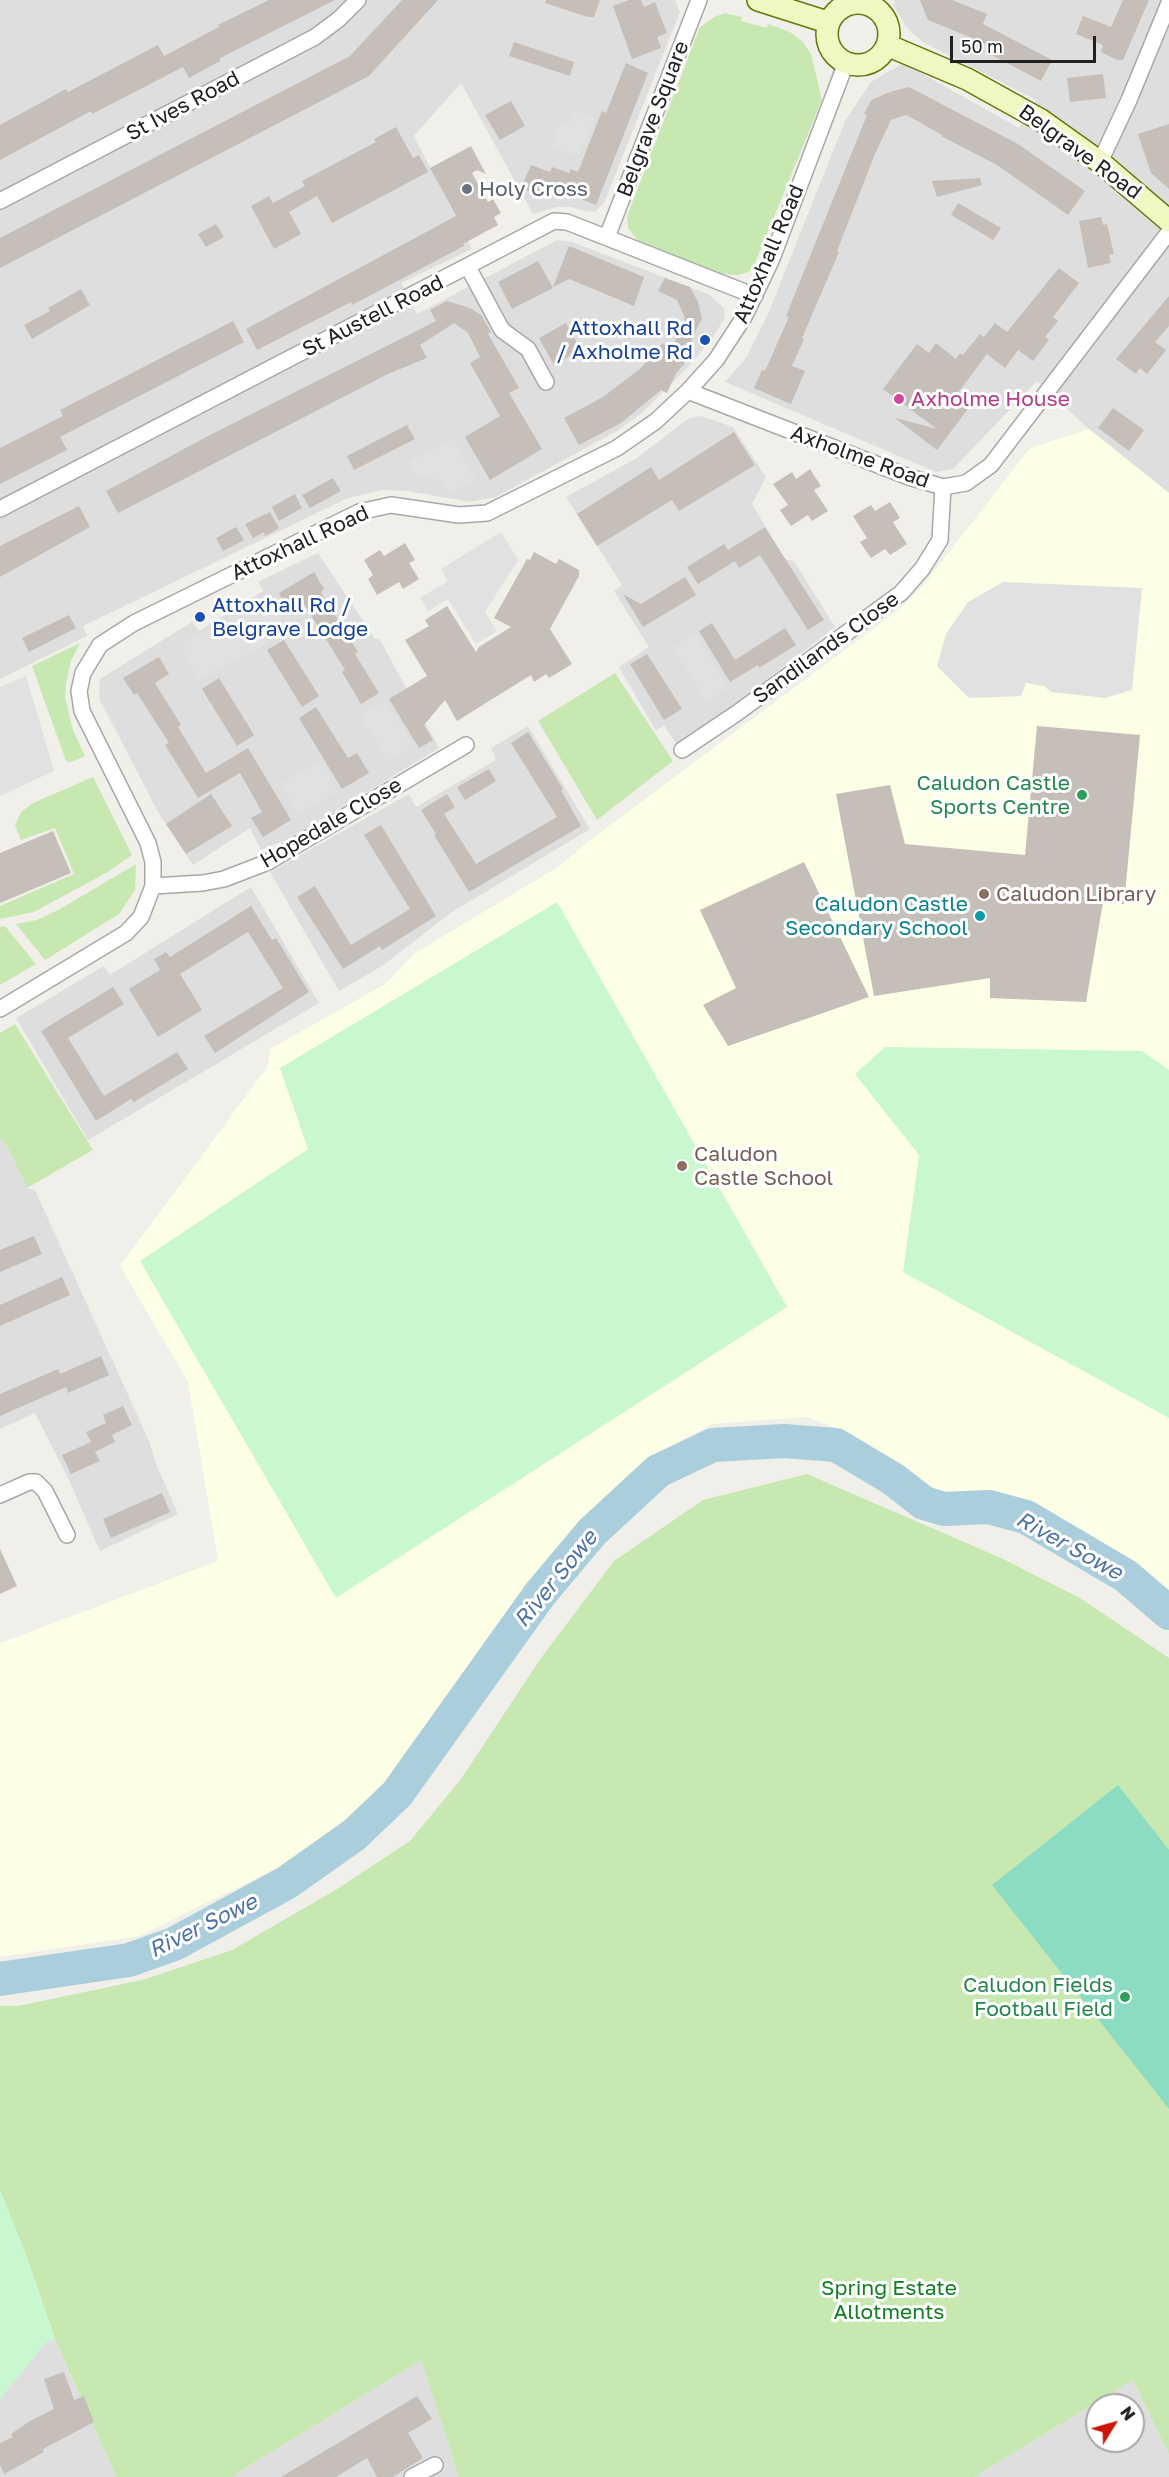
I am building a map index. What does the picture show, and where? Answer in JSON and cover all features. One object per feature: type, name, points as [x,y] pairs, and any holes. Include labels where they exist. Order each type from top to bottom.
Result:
[{"type":"street","name":"St Ives Road","points":[[0,201],[315,37],[339,19],[358,0]]},
{"type":"street","name":"Belgrave Square","points":[[607,237],[699,0]]},
{"type":"street","points":[[758,0],[827,22]]},
{"type":"street","points":[[871,3],[888,26],[890,36],[888,45],[882,54],[871,62],[855,66],[846,63],[832,51],[827,42],[827,22],[843,6],[871,3]]},
{"type":"street","points":[[1100,162],[1129,100],[1169,3]]},
{"type":"street","name":"Belgrave Road","points":[[888,45],[920,57],[1012,102],[1057,130],[1100,162],[1169,221]]},
{"type":"street","name":"Attoxhall Road","points":[[0,1010],[126,933],[141,917],[153,886],[153,862],[145,836],[82,711],[79,691],[83,673],[100,645],[134,623],[367,509],[391,505],[469,516],[496,510],[630,440],[656,421],[688,391],[726,346],[755,296],[771,261],[846,63]]},
{"type":"street","name":"St Austell Road","points":[[0,509],[554,221],[567,222],[755,296]]},
{"type":"street","name":"Axholme Road","points":[[688,391],[909,477],[942,487],[966,483],[992,465],[1169,232]]},
{"type":"street","points":[[468,267],[502,330],[528,349],[546,382]]},
{"type":"street","name":"Sandilands Close","points":[[682,750],[737,713],[902,593],[922,569],[940,540],[942,487]]},
{"type":"street","name":"Hopedale Close","points":[[153,886],[203,883],[224,879],[268,862],[466,744]]},
{"type":"street","points":[[0,1495],[29,1482],[36,1482],[45,1491],[67,1535]]},
{"type":"street","points":[[412,2477],[435,2465]]},
{"type":"shaded area","points":[[0,0],[675,0],[680,12],[604,203],[596,211],[587,212],[571,207],[557,207],[533,214],[461,83],[414,136],[472,249],[401,283],[417,314],[557,240],[572,242],[708,294],[724,308],[725,317],[714,336],[689,366],[643,412],[617,431],[496,497],[470,502],[408,491],[382,490],[348,498],[83,626],[87,636],[0,679]]},
{"type":"shaded area","points":[[894,0],[1169,0],[1169,493],[1089,429],[1037,381],[953,469],[936,472],[725,382],[746,358],[768,314],[845,121],[871,82],[903,63],[1019,128],[1036,100],[923,42],[906,27],[895,8]]},
{"type":"shaded area","points":[[573,108],[595,118],[579,157],[552,146],[561,121],[567,123]]},
{"type":"shaded area","points":[[701,416],[733,427],[766,477],[752,504],[785,559],[794,561],[835,627],[731,707],[676,744],[664,725],[656,731],[619,667],[649,647],[614,591],[622,585],[566,497],[637,458],[690,418]]},
{"type":"shaded area","name":"Caludon Castle School","points":[[1089,429],[1169,493],[1169,1589],[1036,1504],[990,1498],[944,1496],[838,1429],[807,1417],[712,1424],[650,1457],[585,1516],[376,1794],[297,1858],[140,1936],[0,1957],[0,1643],[218,1561],[188,1382],[120,1266],[268,1066],[270,1049],[385,984],[415,953],[558,867],[594,837],[900,609],[921,588],[1030,448]]},
{"type":"shaded area","points":[[452,439],[476,479],[449,495],[441,481],[415,475],[409,461]]},
{"type":"shaded area","points":[[501,532],[518,560],[485,612],[497,631],[476,644],[448,599],[428,611],[420,598],[448,581],[441,569]]},
{"type":"shaded area","points":[[318,553],[375,639],[379,638],[439,748],[291,838],[261,850],[250,828],[193,865],[158,812],[99,698],[100,679],[192,622],[199,631],[263,591],[258,582]]},
{"type":"shaded area","points":[[1003,582],[1142,588],[1132,690],[1105,698],[1051,692],[1044,686],[1026,683],[1021,696],[969,698],[937,666],[946,634],[968,602]]},
{"type":"shaded area","points":[[268,597],[288,632],[199,681],[179,646]]},
{"type":"shaded area","points":[[696,633],[728,688],[705,701],[673,647]]},
{"type":"shaded area","points":[[26,676],[54,771],[0,796],[0,687]]},
{"type":"shaded area","points":[[386,701],[413,746],[387,761],[360,716]]},
{"type":"shaded area","points":[[528,726],[590,829],[452,912],[382,966],[339,991],[270,872],[409,794],[416,807],[496,760],[491,748]]},
{"type":"shaded area","points":[[321,760],[338,791],[298,814],[280,784]]},
{"type":"shaded area","points":[[251,887],[319,1003],[88,1140],[16,1018],[104,966],[110,975]]},
{"type":"shaded area","points":[[0,1139],[6,1144],[27,1188],[35,1190],[149,1441],[178,1514],[100,1551],[67,1476],[35,1413],[0,1429]]},
{"type":"shaded area","points":[[55,2339],[116,2477],[0,2477],[0,2399],[46,2342]]},
{"type":"shaded area","points":[[421,2360],[459,2477],[231,2477]]},
{"type":"shaded area","points":[[1133,2380],[1139,2393],[1112,2393]]},
{"type":"shaded area","points":[[1145,2405],[1169,2455],[1169,2477],[974,2477],[1085,2409],[1085,2453],[1145,2453]]},
{"type":"green space","points":[[725,13],[742,17],[741,21],[767,28],[768,24],[790,32],[803,42],[811,54],[822,100],[753,268],[738,275],[722,274],[638,241],[628,228],[627,216],[700,27],[714,17]]},
{"type":"green space","points":[[80,643],[71,661],[65,698],[73,730],[85,756],[71,762],[66,761],[32,666]]},
{"type":"green space","points":[[615,673],[673,761],[597,820],[538,721]]},
{"type":"green space","points":[[93,777],[132,855],[106,873],[34,912],[0,919],[0,906],[74,874],[55,828],[21,840],[15,825],[21,812],[33,803]]},
{"type":"green space","points":[[136,864],[135,890],[119,914],[45,960],[16,924],[37,920],[60,909]]},
{"type":"green space","points":[[557,902],[787,1307],[336,1598],[140,1261],[308,1149],[280,1068]]},
{"type":"green space","points":[[5,926],[36,964],[0,985],[0,927]]},
{"type":"green space","points":[[15,1024],[93,1150],[27,1188],[6,1144],[0,1139],[0,1033]]},
{"type":"green space","points":[[885,1047],[1142,1051],[1169,1070],[1169,1418],[903,1272],[919,1155],[855,1074]]},
{"type":"green space","name":"Spring Estate Allotments","points":[[807,1474],[1001,1558],[1080,1598],[1169,1658],[1169,2455],[1145,2405],[1145,2393],[1139,2393],[1133,2380],[1112,2393],[1085,2393],[1085,2409],[974,2477],[459,2477],[421,2360],[231,2477],[116,2477],[55,2339],[26,2255],[0,2190],[0,2006],[18,2006],[142,1980],[232,1950],[337,1889],[410,1841],[461,1779],[541,1658],[614,1561],[703,1500]]},
{"type":"green space","name":"Caludon Fields Football Field","points":[[1118,1785],[1169,1850],[1169,2109],[992,1885]]},
{"type":"green space","points":[[0,2190],[26,2255],[55,2339],[46,2342],[0,2399]]},
{"type":"building","points":[[269,0],[335,0],[220,58],[220,61],[189,78],[183,67],[92,114],[91,111],[0,160],[0,125],[66,89],[68,92],[158,45],[164,56],[219,27],[218,25]]},
{"type":"building","points":[[402,0],[438,0],[369,76],[0,268],[0,238],[350,56]]},
{"type":"building","points":[[546,0],[600,0],[594,17],[588,17],[545,3]]},
{"type":"building","points":[[629,0],[641,0],[644,7],[655,2],[667,33],[657,37],[661,48],[632,59],[613,6]]},
{"type":"building","points":[[920,0],[952,0],[987,14],[983,24],[1052,60],[1041,81],[986,52],[989,45],[928,20]]},
{"type":"building","points":[[1123,0],[1149,0],[1123,60],[1117,60],[1101,52],[1103,45],[1076,34],[1083,16],[1111,27]]},
{"type":"building","points":[[514,42],[574,62],[570,76],[509,56]]},
{"type":"building","points":[[626,63],[648,73],[596,205],[561,191],[559,199],[542,192],[540,196],[521,188],[531,165],[550,172],[552,167],[569,173],[571,169],[578,172],[602,111],[606,113]]},
{"type":"building","points":[[1103,74],[1106,98],[1070,102],[1067,78]]},
{"type":"building","points":[[909,87],[1018,144],[1085,191],[1068,215],[997,165],[912,118],[906,115],[891,120],[875,154],[837,251],[839,252],[792,366],[805,371],[791,404],[754,388],[762,370],[765,371],[789,317],[786,316],[871,100]]},
{"type":"building","points":[[511,101],[525,126],[500,140],[485,115]]},
{"type":"building","points":[[1169,124],[1169,189],[1151,173],[1138,134]]},
{"type":"building","points":[[396,127],[413,158],[419,155],[428,172],[332,223],[317,196],[289,212],[301,234],[274,249],[251,206],[269,196],[273,203],[305,186],[302,181],[376,142],[374,139]]},
{"type":"building","points":[[471,146],[486,174],[477,170],[472,173],[488,202],[493,199],[501,213],[494,217],[498,225],[463,244],[464,246],[352,305],[351,302],[257,350],[246,329],[456,216],[430,168]]},
{"type":"building","points":[[980,178],[982,185],[937,197],[932,181]]},
{"type":"building","points":[[958,203],[1001,228],[993,240],[951,215]]},
{"type":"building","points":[[1101,217],[1103,225],[1107,224],[1114,254],[1109,255],[1111,263],[1088,268],[1079,221]]},
{"type":"building","points":[[216,224],[224,237],[206,247],[198,234]]},
{"type":"building","points":[[569,246],[644,277],[634,306],[569,279],[553,287]]},
{"type":"building","points":[[538,261],[553,288],[512,309],[498,282]]},
{"type":"building","points":[[1059,268],[1079,283],[1053,317],[1058,321],[1045,337],[1049,340],[1033,361],[1018,350],[1005,368],[987,354],[954,398],[968,409],[937,450],[895,418],[937,429],[883,389],[917,344],[929,353],[936,343],[956,359],[960,353],[963,355],[980,334],[984,337],[995,323],[1007,332]]},
{"type":"building","points":[[665,278],[690,287],[698,302],[702,318],[682,360],[685,363],[676,373],[667,393],[661,390],[621,423],[579,445],[564,418],[603,397],[641,368],[663,343],[671,350],[685,318],[677,300],[658,291]]},
{"type":"building","points":[[81,289],[90,305],[32,339],[24,325],[50,311],[48,308]]},
{"type":"building","points":[[1169,296],[1169,326],[1155,342],[1166,350],[1147,374],[1140,368],[1136,374],[1116,359]]},
{"type":"building","points":[[447,301],[470,308],[481,315],[491,332],[488,334],[519,388],[509,393],[542,449],[490,480],[465,437],[500,416],[470,363],[480,357],[468,333],[454,323],[420,345],[427,358],[388,374],[118,513],[106,491],[208,436],[436,321],[430,310]]},
{"type":"building","points":[[233,321],[244,342],[60,437],[67,450],[0,484],[0,448],[63,416],[60,410]]},
{"type":"building","points":[[566,323],[581,350],[554,365],[539,338]]},
{"type":"building","points":[[1113,408],[1144,430],[1129,451],[1098,428]]},
{"type":"building","points":[[407,425],[415,439],[354,470],[347,456]]},
{"type":"building","points":[[734,432],[755,465],[679,511],[672,500],[597,546],[577,514],[651,467],[659,480]]},
{"type":"building","points":[[810,469],[821,486],[814,490],[828,511],[812,521],[808,515],[791,526],[780,510],[788,505],[773,484],[792,472],[796,479]]},
{"type":"building","points":[[333,478],[341,491],[310,508],[302,495]]},
{"type":"building","points":[[295,494],[302,508],[279,521],[272,507]]},
{"type":"building","points":[[890,502],[900,518],[893,522],[907,544],[890,555],[885,549],[871,558],[860,542],[867,538],[853,516],[871,505],[875,511]]},
{"type":"building","points":[[79,506],[90,527],[0,577],[0,546]]},
{"type":"building","points":[[270,512],[279,528],[265,536],[264,532],[253,538],[245,524]]},
{"type":"building","points":[[236,527],[244,540],[223,551],[216,538]]},
{"type":"building","points":[[765,527],[824,620],[808,630],[760,555],[739,568],[735,561],[698,584],[687,567],[724,544],[728,550]]},
{"type":"building","points":[[405,543],[415,560],[409,563],[419,579],[403,589],[399,582],[377,595],[368,579],[373,575],[364,560],[380,550],[384,556]]},
{"type":"building","points":[[534,552],[556,564],[559,559],[579,570],[579,576],[550,629],[572,664],[549,678],[546,674],[534,682],[531,675],[457,721],[445,700],[424,725],[433,740],[419,748],[389,699],[427,676],[405,640],[429,626],[425,620],[447,606],[476,652],[479,647],[511,627],[494,618],[527,559],[530,560]]},
{"type":"building","points":[[314,572],[324,589],[321,592],[358,652],[355,654],[379,693],[361,704],[342,672],[345,670],[303,602],[289,611],[279,593]]},
{"type":"building","points":[[685,577],[696,595],[643,627],[623,594],[641,604]]},
{"type":"building","points":[[69,615],[76,628],[29,652],[22,638]]},
{"type":"building","points":[[712,623],[735,660],[785,628],[796,645],[759,668],[758,665],[730,682],[699,631]]},
{"type":"building","points":[[284,640],[319,696],[302,707],[267,650]]},
{"type":"building","points":[[647,654],[682,709],[664,720],[630,664]]},
{"type":"building","points":[[159,657],[169,674],[155,683],[181,725],[178,727],[206,773],[248,748],[291,820],[263,837],[251,818],[262,812],[240,773],[198,798],[165,745],[169,743],[137,693],[134,695],[123,678]]},
{"type":"building","points":[[219,678],[254,735],[237,746],[202,689]]},
{"type":"building","points":[[316,707],[348,758],[357,753],[369,773],[342,789],[299,718]]},
{"type":"building","name":"Caludon Castle Secondary School","points":[[1037,726],[1140,735],[1124,904],[1103,902],[1086,1002],[990,998],[990,978],[874,996],[836,794],[890,785],[905,844],[1025,855]]},
{"type":"building","points":[[528,732],[563,789],[561,790],[581,826],[469,892],[421,810],[447,794],[455,807],[444,814],[476,864],[557,817],[511,743]]},
{"type":"building","points":[[489,769],[496,781],[465,800],[457,787]]},
{"type":"building","points":[[211,794],[232,826],[186,854],[166,824]]},
{"type":"building","points":[[381,825],[436,916],[382,950],[380,946],[343,969],[297,897],[315,886],[351,945],[410,909],[364,835]]},
{"type":"building","points":[[53,831],[71,873],[0,903],[0,853]]},
{"type":"building","points":[[804,862],[869,997],[728,1046],[703,1005],[736,988],[700,910]]},
{"type":"building","points":[[251,906],[272,940],[276,938],[309,992],[215,1053],[204,1036],[283,988],[248,932],[180,974],[202,1010],[158,1037],[129,989],[160,970],[154,959],[166,952],[170,957]]},
{"type":"building","points":[[113,987],[124,1004],[68,1038],[104,1096],[177,1052],[188,1069],[134,1102],[131,1099],[96,1121],[41,1031]]},
{"type":"building","points":[[34,1236],[42,1254],[0,1272],[0,1250]]},
{"type":"building","points":[[62,1277],[70,1295],[0,1326],[0,1305]]},
{"type":"building","points":[[101,1356],[109,1375],[68,1393],[66,1387],[0,1416],[0,1394],[58,1369],[60,1374]]},
{"type":"building","points":[[123,1406],[132,1425],[112,1435],[115,1442],[95,1452],[100,1461],[71,1474],[62,1455],[91,1442],[86,1432],[106,1423],[103,1415]]},
{"type":"building","points":[[162,1493],[170,1512],[111,1538],[103,1519]]},
{"type":"building","points":[[0,1549],[17,1586],[0,1594]]},
{"type":"building","points":[[64,2372],[74,2400],[84,2396],[94,2422],[43,2449],[44,2452],[4,2474],[0,2465],[0,2443],[13,2437],[11,2434],[30,2421],[54,2409],[44,2379]]},
{"type":"building","points":[[417,2396],[432,2419],[408,2433],[423,2458],[393,2477],[377,2477],[367,2458],[336,2477],[281,2477]]},
{"type":"waterway","name":"River Sowe","points":[[0,1979],[129,1960],[174,1944],[286,1883],[354,1835],[397,1794],[540,1594],[592,1532],[658,1471],[713,1445],[784,1441],[836,1445],[893,1479],[924,1503],[944,1509],[989,1507],[1026,1517],[1126,1576],[1169,1613]]},
{"type":"place","name":"Holy Cross","points":[[467,189]]},
{"type":"place","name":"Attoxhall Rd / Axholme Rd","points":[[705,340]]},
{"type":"place","name":"Axholme House","points":[[899,399]]},
{"type":"place","name":"Attoxhall Rd / Belgrave Lodge","points":[[200,617]]},
{"type":"place","name":"Caludon Castle Sports Centre","points":[[1082,795]]},
{"type":"place","name":"Caludon Library","points":[[984,894]]},
{"type":"place","name":"Caludon Castle Secondary School","points":[[980,916]]},
{"type":"place","name":"Caludon Castle School","points":[[682,1166]]},
{"type":"place","name":"Caludon Fields Football Field","points":[[1125,1997]]}]
